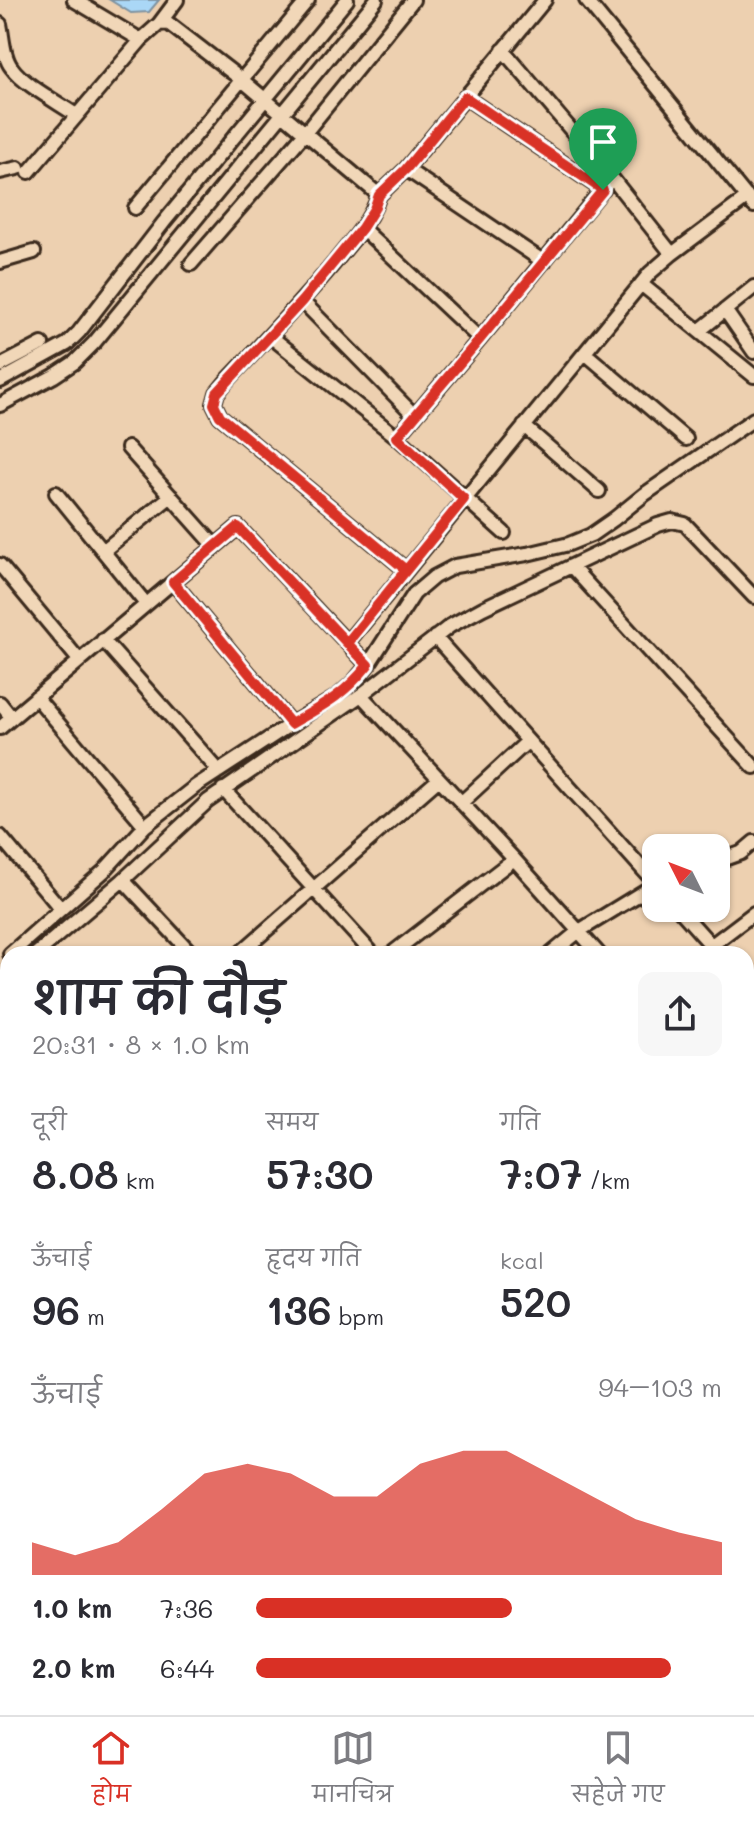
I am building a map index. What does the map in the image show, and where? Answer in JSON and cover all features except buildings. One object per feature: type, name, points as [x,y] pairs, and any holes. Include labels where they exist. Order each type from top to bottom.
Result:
[{"type":"street","points":[[74,0],[141,40]]},
{"type":"street","points":[[0,172],[23,170],[159,24],[177,0]]},
{"type":"street","points":[[135,208],[308,0]]},
{"type":"street","points":[[0,381],[67,344],[79,332],[164,222],[347,0]]},
{"type":"street","points":[[0,405],[54,376],[75,362],[94,343],[376,0]]},
{"type":"street","points":[[191,264],[305,133],[413,0]]},
{"type":"street","points":[[406,570],[220,416],[214,404],[217,393],[302,301],[362,228],[379,195],[406,169],[545,0]]},
{"type":"street","points":[[347,643],[641,284],[672,254],[751,201],[586,0]]},
{"type":"street","points":[[159,24],[168,23],[242,80],[379,195]]},
{"type":"street","points":[[0,24],[12,69],[76,115]]},
{"type":"street","points":[[503,50],[672,254]]},
{"type":"street","points":[[465,97],[603,190]]},
{"type":"street","points":[[406,169],[544,262]]},
{"type":"street","points":[[397,437],[612,178]]},
{"type":"street","points":[[362,228],[480,339]]},
{"type":"street","points":[[0,262],[34,252]]},
{"type":"street","points":[[641,284],[754,376]]},
{"type":"street","points":[[699,331],[754,287]]},
{"type":"street","points":[[302,301],[415,416]]},
{"type":"street","points":[[725,310],[754,352]]},
{"type":"street","points":[[270,336],[397,437],[504,533]]},
{"type":"street","points":[[0,366],[42,344]]},
{"type":"street","points":[[585,353],[686,439]]},
{"type":"street","points":[[19,946],[104,871],[145,826],[196,786],[337,697],[353,683],[414,594],[434,577],[455,566],[541,551],[591,535],[754,419]]},
{"type":"street","points":[[524,426],[599,491]]},
{"type":"street","points":[[128,448],[215,546]]},
{"type":"street","points":[[56,493],[146,604]]},
{"type":"street","points":[[103,551],[171,496]]},
{"type":"street","points":[[45,946],[223,789],[361,695],[435,637],[483,608],[672,521],[685,524],[754,597]]},
{"type":"street","points":[[0,728],[238,527],[368,665]]},
{"type":"street","points":[[0,565],[79,660]]},
{"type":"street","points":[[571,566],[754,767]]},
{"type":"street","points":[[173,582],[291,724]]},
{"type":"street","points":[[435,637],[642,868]]},
{"type":"street","points":[[103,640],[219,771]]},
{"type":"street","points":[[361,695],[592,946]]},
{"type":"street","points":[[36,697],[145,826]]},
{"type":"street","points":[[0,703],[12,718]]},
{"type":"street","points":[[461,803],[528,741]]},
{"type":"street","points":[[248,946],[439,779]]},
{"type":"street","points":[[223,789],[366,946]]},
{"type":"street","points":[[0,836],[61,909]]},
{"type":"street","points":[[730,857],[741,853],[754,842]]},
{"type":"street","points":[[401,946],[514,859]]},
{"type":"street","points":[[123,880],[185,946]]},
{"type":"street","points":[[561,946],[579,931],[642,893]]},
{"type":"street","points":[[690,922],[711,945],[754,913]]},
{"type":"water","points":[[110,0],[159,0],[149,12],[131,13]]},
{"type":"route","points":[[603,190],[397,437],[464,499],[347,643],[368,665],[337,697],[291,724],[173,582],[238,527],[347,643],[406,570],[220,416],[214,404],[217,393],[302,301],[362,228],[379,195],[406,169],[465,97],[603,190]]}]
